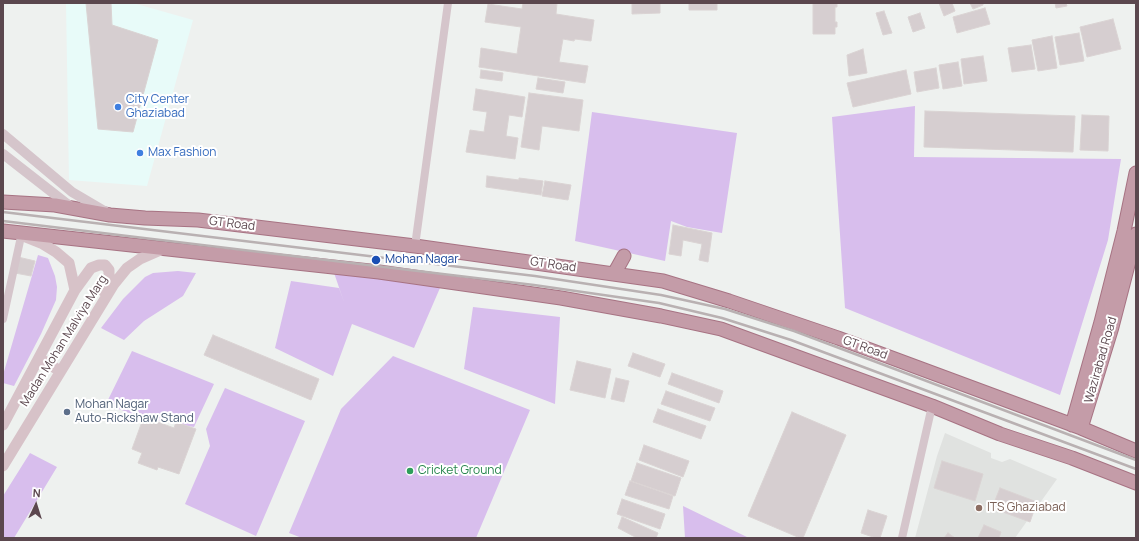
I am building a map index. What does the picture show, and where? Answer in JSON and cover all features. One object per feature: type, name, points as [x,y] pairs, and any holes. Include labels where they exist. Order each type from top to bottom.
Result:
[{"type":"highway","name":"Wazirabad Road","points":[[1076,427],[1124,231],[1136,172]]},
{"type":"highway","name":"GT Road","points":[[3,202],[55,205],[110,215],[198,220],[415,246],[663,281],[729,301],[838,338],[1076,427]]},
{"type":"highway","points":[[3,232],[165,248],[379,272],[561,298],[661,316],[721,329],[932,406],[1000,434],[1072,458],[1136,483]]},
{"type":"highway","name":"Wazirabad Road","points":[[1076,427],[1112,327],[1136,234]]},
{"type":"highway","points":[[614,274],[624,256]]},
{"type":"highway","points":[[1076,427],[1136,451]]},
{"type":"main road","points":[[22,234],[56,252],[69,263],[75,290]]},
{"type":"main road","name":"Madan Mohan Malviya Marg","points":[[3,466],[114,284],[127,268],[140,259],[165,248]]},
{"type":"main road","name":"Madan Mohan Malviya Marg","points":[[3,425],[75,290],[91,268],[99,265],[105,265],[109,270],[110,278],[94,317]]},
{"type":"main road","points":[[39,358],[60,371]]},
{"type":"street","points":[[415,246],[448,3]]},
{"type":"street","points":[[3,134],[72,192],[110,215]]},
{"type":"street","points":[[3,154],[73,209]]},
{"type":"street","points":[[3,320],[22,234]]},
{"type":"street","points":[[902,538],[932,406]]},
{"type":"shaded area","name":"City Center Ghaziabad","points":[[66,3],[133,3],[193,20],[147,186],[69,180]]},
{"type":"shaded area","points":[[915,106],[914,157],[1121,159],[1108,240],[1060,395],[845,308],[832,117]]},
{"type":"shaded area","points":[[592,112],[737,133],[722,233],[687,227],[671,221],[665,261],[575,241]]},
{"type":"shaded area","points":[[38,255],[48,258],[55,276],[57,287],[56,300],[41,334],[14,386],[3,383],[3,375]]},
{"type":"shaded area","points":[[332,267],[443,281],[414,348],[352,324],[333,376],[275,348],[291,281],[339,288],[344,302]]},
{"type":"shaded area","points":[[178,271],[196,273],[183,296],[144,321],[124,340],[101,328],[123,299],[145,277],[153,273]]},
{"type":"shaded area","points":[[473,307],[560,317],[555,404],[464,369]]},
{"type":"shaded area","points":[[132,351],[214,384],[194,427],[142,418],[106,404]]},
{"type":"shaded area","name":"Cricket Ground","points":[[393,356],[530,410],[476,538],[302,538],[289,533],[341,409]]},
{"type":"shaded area","points":[[225,388],[305,421],[256,536],[185,504],[210,446],[206,429]]},
{"type":"shaded area","name":"ITS Ghaziabad","points":[[945,433],[991,453],[991,458],[1002,462],[1010,459],[1057,479],[1015,538],[915,538],[937,456]]},
{"type":"shaded area","points":[[30,453],[57,467],[14,538],[3,538],[3,496]]},
{"type":"shaded area","points":[[683,506],[749,538],[685,538]]},
{"type":"building","points":[[86,3],[111,3],[112,25],[158,40],[133,132],[98,129]]},
{"type":"building","points":[[523,3],[557,3],[556,14],[594,20],[591,41],[575,39],[574,41],[563,39],[559,62],[588,66],[585,83],[479,67],[481,48],[517,54],[521,27],[485,22],[488,4],[522,9]]},
{"type":"building","points":[[632,3],[660,3],[660,13],[632,14]]},
{"type":"building","points":[[689,3],[717,3],[717,10],[689,10]]},
{"type":"building","points":[[813,3],[837,3],[837,7],[835,7],[835,22],[837,22],[837,27],[835,27],[835,34],[813,34]]},
{"type":"building","points":[[939,3],[952,3],[955,11],[944,16]]},
{"type":"building","points":[[970,3],[983,3],[983,5],[973,9]]},
{"type":"building","points":[[1055,3],[1066,3],[1067,6],[1056,8]]},
{"type":"building","points":[[985,8],[990,24],[957,33],[953,17]]},
{"type":"building","points":[[884,11],[892,33],[883,35],[876,13]]},
{"type":"building","points":[[920,13],[925,28],[913,32],[908,17]]},
{"type":"building","points":[[1113,19],[1121,49],[1087,57],[1080,27]]},
{"type":"building","points":[[1079,33],[1084,61],[1060,65],[1055,37]]},
{"type":"building","points":[[1052,36],[1057,68],[1038,71],[1032,40]]},
{"type":"building","points":[[1031,45],[1035,69],[1012,72],[1008,48]]},
{"type":"building","points":[[863,49],[867,73],[849,76],[847,55]]},
{"type":"building","points":[[983,56],[987,81],[964,84],[961,59]]},
{"type":"building","points":[[958,62],[962,86],[943,89],[939,65]]},
{"type":"building","points":[[936,68],[939,88],[917,92],[914,72]]},
{"type":"building","points":[[481,70],[503,73],[502,81],[480,78]]},
{"type":"building","points":[[906,70],[911,94],[853,107],[847,83]]},
{"type":"building","points":[[538,78],[565,82],[563,93],[536,89]]},
{"type":"building","points":[[476,89],[525,97],[522,117],[509,115],[506,136],[518,138],[515,159],[466,152],[470,130],[484,132],[487,112],[473,110]]},
{"type":"building","points":[[529,93],[583,100],[579,131],[542,126],[539,150],[521,147]]},
{"type":"building","points":[[925,111],[1075,116],[1073,152],[924,147]]},
{"type":"building","points":[[1082,115],[1109,116],[1108,151],[1080,150]]},
{"type":"building","points":[[487,176],[543,181],[541,195],[486,187]]},
{"type":"building","points":[[545,181],[571,185],[568,200],[542,196]]},
{"type":"building","points":[[673,225],[712,233],[708,262],[699,260],[702,244],[683,240],[681,256],[669,254]]},
{"type":"building","points":[[18,257],[35,261],[31,276],[15,273]]},
{"type":"building","points":[[213,335],[319,379],[311,400],[204,355]]},
{"type":"building","points":[[633,353],[665,364],[660,377],[628,366]]},
{"type":"building","points":[[577,361],[611,369],[605,398],[570,390]]},
{"type":"building","points":[[672,373],[723,391],[719,403],[668,384]]},
{"type":"building","points":[[616,378],[629,381],[624,402],[611,399]]},
{"type":"building","points":[[666,391],[715,408],[710,421],[661,404]]},
{"type":"building","points":[[658,409],[706,426],[701,439],[653,422]]},
{"type":"building","points":[[792,412],[846,435],[803,538],[748,516]]},
{"type":"building","points":[[143,419],[154,423],[155,421],[174,428],[176,422],[196,429],[179,474],[158,467],[157,470],[138,463],[142,453],[132,449]]},
{"type":"building","points":[[644,445],[689,461],[683,477],[639,460]]},
{"type":"building","points":[[942,461],[983,474],[975,501],[934,488]]},
{"type":"building","points":[[637,463],[681,478],[675,496],[631,481]]},
{"type":"building","points":[[630,481],[673,496],[669,509],[625,495]]},
{"type":"building","points":[[1000,488],[1037,502],[1030,522],[992,508]]},
{"type":"building","points":[[622,499],[665,514],[660,529],[617,514]]},
{"type":"building","points":[[868,510],[887,516],[880,538],[861,533]]},
{"type":"building","points":[[622,517],[658,533],[656,538],[637,538],[618,528]]},
{"type":"building","points":[[984,525],[1001,532],[999,538],[978,538]]},
{"type":"building","points":[[948,533],[955,538],[944,538]]},
{"type":"railway","points":[[3,212],[535,276],[661,295],[725,309],[794,331],[1136,460]]},
{"type":"railway","points":[[3,221],[534,285],[659,303],[722,318],[791,340],[1136,469]]},
{"type":"place","name":"City Center Ghaziabad","points":[[118,107]]},
{"type":"place","name":"Max Fashion","points":[[140,153]]},
{"type":"place","name":"Mohan Nagar","points":[[376,260]]},
{"type":"place","name":"Mohan Nagar Auto-Rickshaw Stand","points":[[67,412]]},
{"type":"place","name":"Cricket Ground","points":[[410,471]]},
{"type":"place","name":"ITS Ghaziabad","points":[[979,508]]}]
